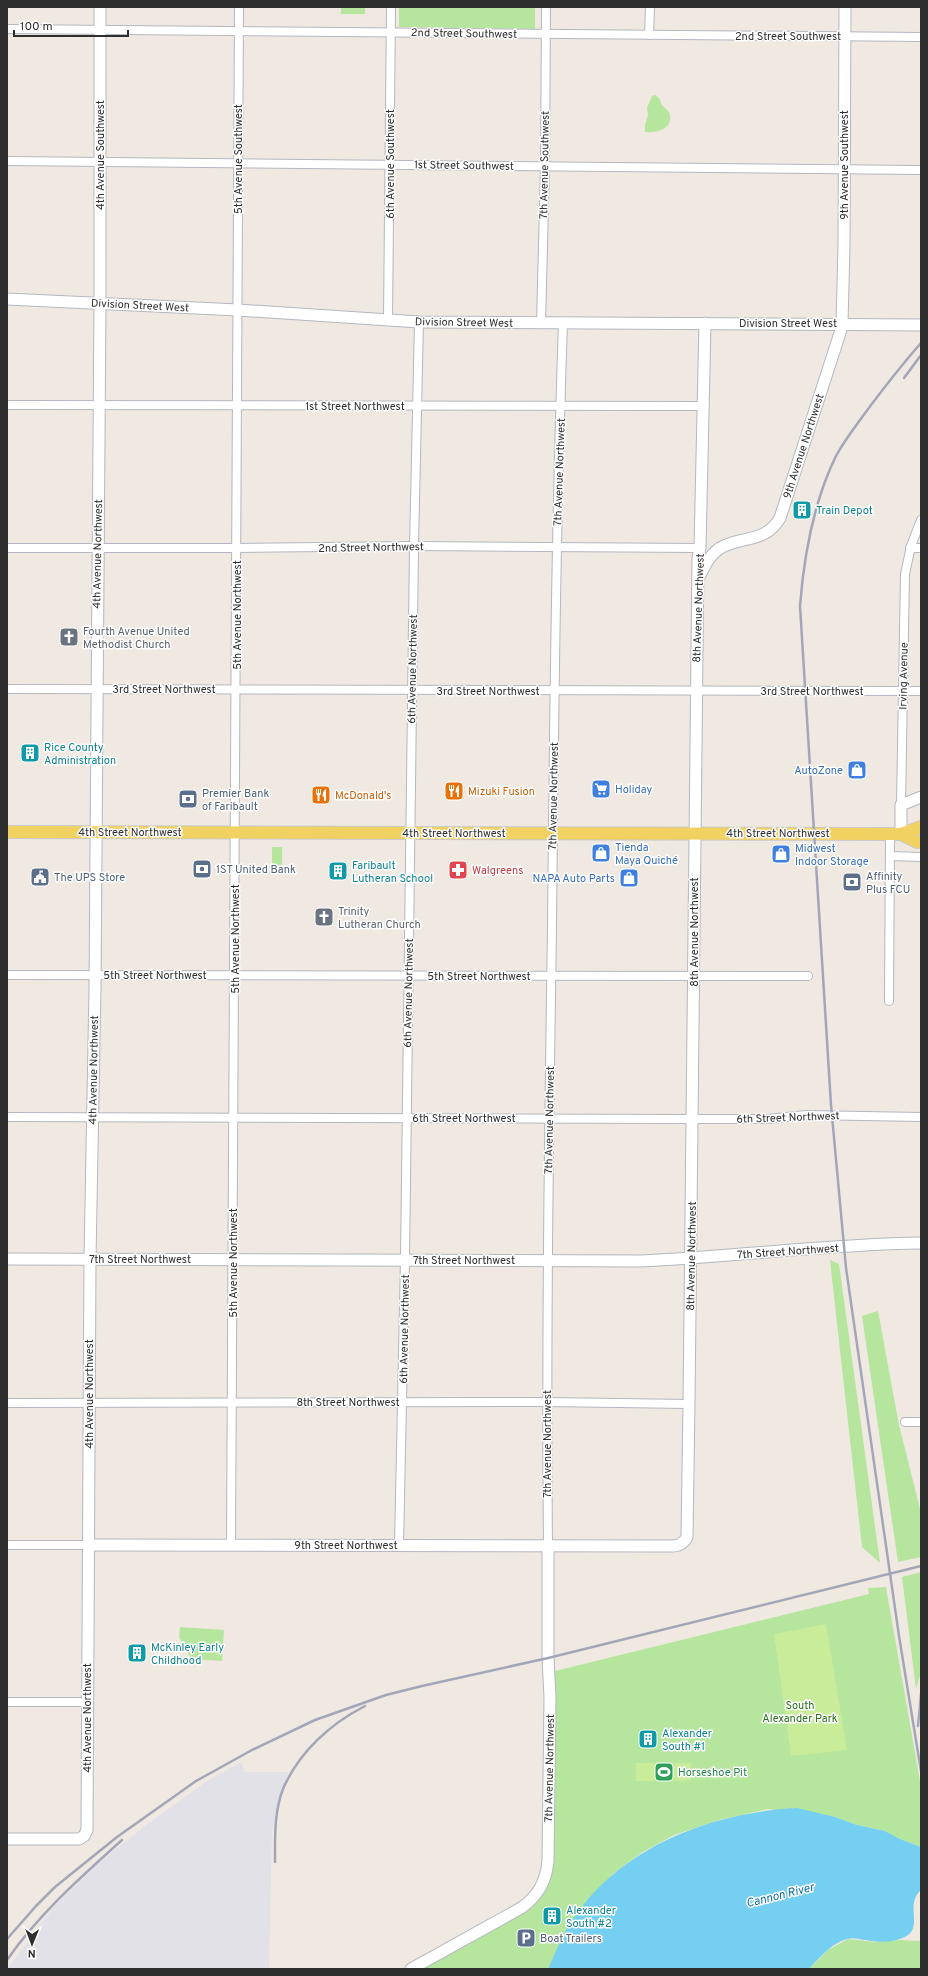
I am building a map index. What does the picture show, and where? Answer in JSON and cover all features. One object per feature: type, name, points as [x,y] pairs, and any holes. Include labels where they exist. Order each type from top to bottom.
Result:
[{"type":"main road","points":[[895,834],[921,828]]},
{"type":"main road","name":"4th Street Northwest","points":[[7,832],[895,834]]},
{"type":"main road","points":[[895,834],[921,842]]},
{"type":"street","name":"4th Avenue Southwest","points":[[100,7],[100,303]]},
{"type":"street","name":"5th Avenue Southwest","points":[[238,310],[239,7]]},
{"type":"street","name":"6th Avenue Southwest","points":[[388,320],[391,164],[391,7]]},
{"type":"street","name":"7th Avenue Southwest","points":[[541,323],[545,166],[546,7]]},
{"type":"street","points":[[649,35],[650,7]]},
{"type":"street","name":"9th Avenue Southwest","points":[[842,324],[844,245],[843,168],[845,7]]},
{"type":"street","name":"2nd Street Southwest","points":[[7,29],[921,37]]},
{"type":"street","name":"1st Street Southwest","points":[[7,161],[843,168],[921,170]]},
{"type":"street","name":"Division Street West","points":[[7,299],[238,310],[419,322],[921,325]]},
{"type":"street","name":"4th Avenue Northwest","points":[[7,1839],[79,1839],[84,1836],[87,1830],[90,1259],[95,976],[100,303]]},
{"type":"street","name":"5th Avenue Northwest","points":[[231,1545],[238,310]]},
{"type":"street","name":"6th Avenue Northwest","points":[[399,1545],[405,1259],[414,546],[419,322]]},
{"type":"street","name":"7th Avenue Northwest","points":[[412,1969],[521,1908],[539,1891],[545,1878],[548,1861],[550,1697],[548,1658],[547,1402],[548,1118],[556,547],[563,323]]},
{"type":"street","name":"8th Avenue Northwest","points":[[684,1541],[687,1537],[689,1404],[698,558],[700,548],[705,323]]},
{"type":"street","name":"9th Avenue Northwest","points":[[735,543],[769,532],[780,518],[842,324]]},
{"type":"street","name":"1st Street Northwest","points":[[7,405],[704,406]]},
{"type":"street","name":"Irving Avenue","points":[[889,1001],[890,856],[901,805],[905,574],[910,548],[921,520]]},
{"type":"street","points":[[698,579],[704,565],[713,554],[724,546],[735,543]]},
{"type":"street","name":"2nd Street Northwest","points":[[7,548],[414,546],[700,548],[735,543]]},
{"type":"street","points":[[910,548],[921,548]]},
{"type":"street","name":"3rd Street Northwest","points":[[7,689],[921,691]]},
{"type":"street","points":[[901,805],[921,798]]},
{"type":"street","points":[[890,856],[921,857]]},
{"type":"street","name":"5th Street Northwest","points":[[7,975],[808,976]]},
{"type":"street","name":"6th Street Northwest","points":[[7,1117],[692,1119],[768,1119],[806,1115],[921,1117]]},
{"type":"street","name":"7th Street Northwest","points":[[7,1259],[405,1259],[640,1261],[691,1259],[861,1245],[921,1243]]},
{"type":"street","name":"8th Street Northwest","points":[[7,1403],[547,1402],[689,1404]]},
{"type":"street","points":[[905,1422],[921,1422]]},
{"type":"street","name":"9th Street Northwest","points":[[7,1545],[678,1546],[684,1541]]},
{"type":"street","points":[[7,1702],[87,1702]]},
{"type":"shaded area","points":[[241,1762],[245,1772],[289,1772],[279,1796],[272,1831],[269,1969],[7,1969],[53,1908],[99,1863],[150,1822],[207,1781]]},
{"type":"green space","points":[[341,7],[365,7],[365,14],[341,14]]},
{"type":"green space","points":[[399,7],[535,7],[535,29],[399,27]]},
{"type":"green space","points":[[655,95],[669,112],[669,122],[664,129],[655,132],[645,132],[645,125],[648,115],[647,108],[652,96]]},
{"type":"green space","points":[[272,847],[282,847],[282,865],[272,865]]},
{"type":"green space","points":[[830,1260],[839,1264],[880,1563],[862,1547]]},
{"type":"green space","points":[[878,1311],[899,1425],[921,1513],[921,1557],[898,1562],[862,1316]]},
{"type":"green space","points":[[921,1572],[921,1672],[916,1689],[902,1577]]},
{"type":"green space","name":"South Alexander Park","points":[[886,1587],[921,1787],[921,1847],[900,1839],[885,1831],[857,1825],[835,1817],[768,1809],[719,1820],[674,1835],[641,1853],[613,1874],[585,1905],[567,1930],[548,1969],[422,1969],[520,1914],[551,1865],[555,1671],[869,1594],[868,1588]]},
{"type":"green space","points":[[826,1624],[847,1750],[791,1756],[774,1634]]},
{"type":"green space","points":[[180,1627],[224,1630],[222,1661],[191,1659],[179,1637]]},
{"type":"green space","name":"Horseshoe Pit","points":[[636,1763],[691,1763],[691,1781],[636,1781]]},
{"type":"green space","points":[[848,1939],[876,1942],[898,1940],[921,1941],[921,1969],[809,1969],[828,1950]]},
{"type":"water","name":"Cannon River","points":[[797,1808],[835,1817],[857,1825],[885,1831],[900,1839],[921,1847],[921,1890],[914,1901],[914,1925],[908,1935],[898,1940],[887,1942],[849,1938],[831,1947],[809,1969],[548,1969],[566,1930],[586,1902],[610,1877],[636,1857],[666,1840],[697,1827],[763,1811]]},
{"type":"railway","points":[[921,343],[874,401],[836,456],[821,492],[811,529],[804,567],[800,606],[831,1105],[846,1268],[899,1636],[921,1771]]},
{"type":"railway","points":[[904,378],[921,355]]},
{"type":"railway","points":[[7,1939],[55,1887],[117,1837],[196,1781],[252,1750],[315,1720],[386,1695],[548,1658],[921,1566]]},
{"type":"railway","points":[[918,1726],[921,1694]]},
{"type":"railway","points":[[275,1862],[278,1807],[283,1789],[290,1776],[298,1763],[317,1740],[340,1721],[365,1706]]},
{"type":"railway","points":[[7,1960],[19,1943],[47,1912],[76,1882],[122,1840]]},
{"type":"place","name":"Train Depot","points":[[802,510]]},
{"type":"place","name":"Fourth Avenue United Methodist Church","points":[[69,637]]},
{"type":"place","name":"Rice County Administration","points":[[30,753]]},
{"type":"place","name":"AutoZone","points":[[857,770]]},
{"type":"place","name":"Holiday","points":[[601,789]]},
{"type":"place","name":"Mizuki Fusion","points":[[454,791]]},
{"type":"place","name":"McDonald's","points":[[321,795]]},
{"type":"place","name":"Premier Bank of Faribault","points":[[188,799]]},
{"type":"place","name":"Tienda Maya Quiché","points":[[601,853]]},
{"type":"place","name":"Midwest Indoor Storage","points":[[781,854]]},
{"type":"place","name":"1ST United Bank","points":[[202,869]]},
{"type":"place","name":"Walgreens","points":[[458,870]]},
{"type":"place","name":"Faribault Lutheran School","points":[[338,871]]},
{"type":"place","name":"The UPS Store","points":[[40,877]]},
{"type":"place","name":"NAPA Auto Parts","points":[[629,878]]},
{"type":"place","name":"Affinity Plus FCU","points":[[852,882]]},
{"type":"place","name":"Trinity Lutheran Church","points":[[324,917]]},
{"type":"place","name":"McKinley Early Childhood","points":[[137,1653]]},
{"type":"place","name":"Alexander South #1","points":[[648,1739]]},
{"type":"place","name":"Horseshoe Pit","points":[[664,1772]]},
{"type":"place","name":"Alexander South #2","points":[[552,1916]]},
{"type":"place","name":"Boat Trailers","points":[[526,1938]]}]
